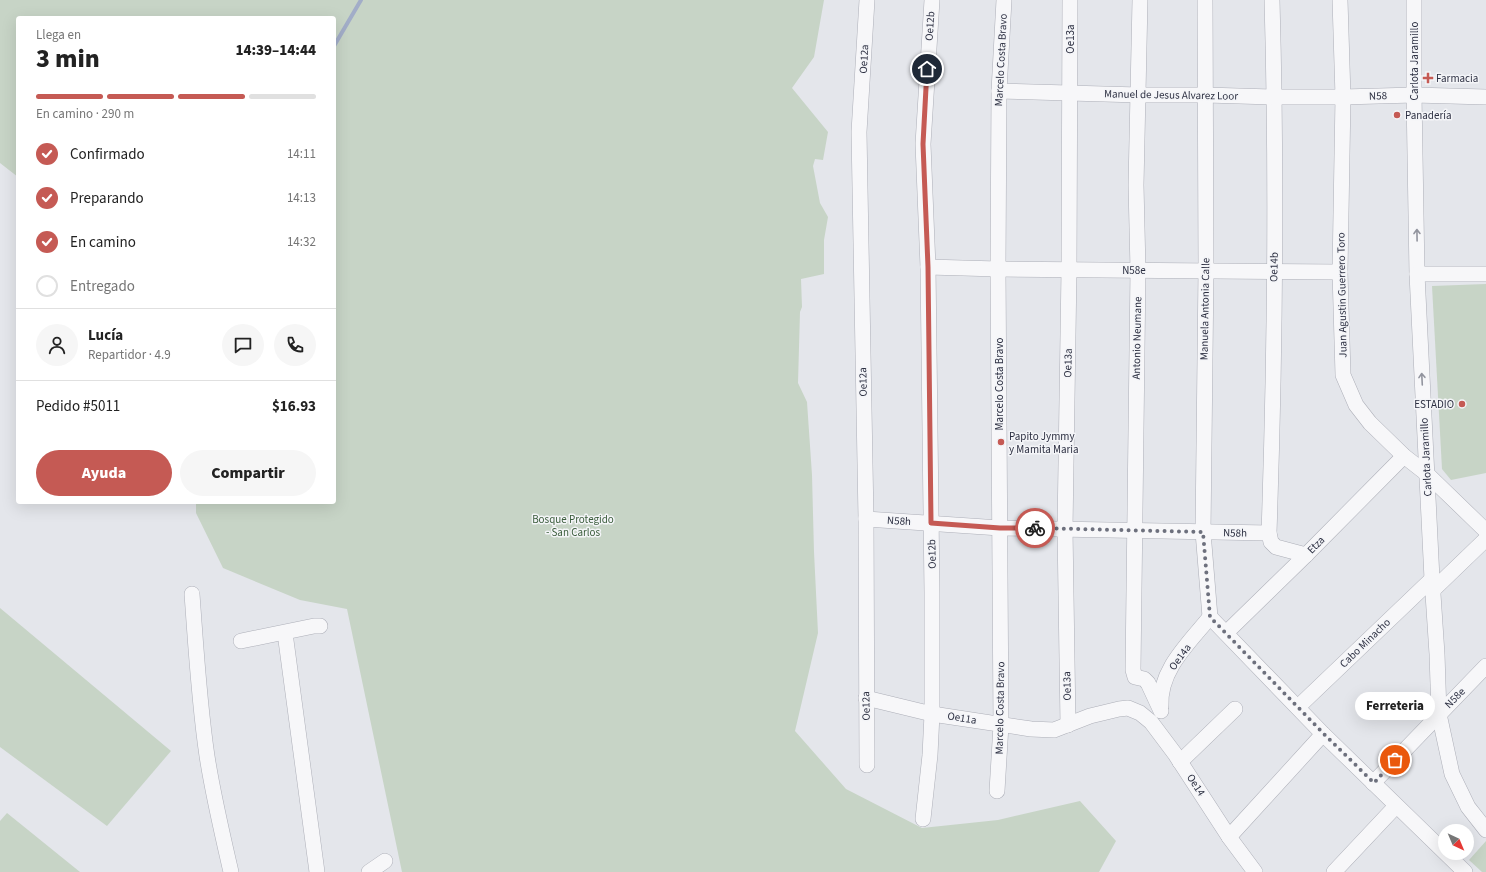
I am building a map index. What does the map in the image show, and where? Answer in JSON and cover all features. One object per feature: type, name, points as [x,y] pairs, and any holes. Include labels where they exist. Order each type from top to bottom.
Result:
[{"type":"street","name":"Oe12a","points":[[867,0],[859,132],[866,519],[867,765]]},
{"type":"street","name":"Oe12b","points":[[923,819],[930,755],[932,714],[928,267],[923,144],[932,0]]},
{"type":"street","name":"Marcelo Costa Bravo","points":[[997,791],[1001,725],[998,269],[999,91],[1004,0]]},
{"type":"street","name":"Oe13a","points":[[1068,725],[1066,529],[1070,270],[1070,0]]},
{"type":"street","name":"Antonio Neumane","points":[[1140,0],[1136,185],[1138,270],[1133,670],[1135,677],[1144,679],[1148,683],[1161,711]]},
{"type":"street","name":"Manuela Antonia Calle","points":[[1205,0],[1206,270],[1203,532],[1210,617]]},
{"type":"street","name":"Oe14b","points":[[1269,533],[1272,445],[1276,177],[1272,0]]},
{"type":"street","name":"Juan Agustin Guerrero Toro","points":[[1340,0],[1343,97],[1340,272],[1343,376],[1356,405],[1370,423],[1404,456],[1427,474],[1486,531]]},
{"type":"street","name":"Carlota Jaramillo","points":[[1414,0],[1417,274],[1439,714],[1452,774],[1468,807],[1485,827]]},
{"type":"street","name":"Manuel de Jesus Alvarez Loor","points":[[999,91],[1070,94],[1206,94],[1275,97],[1343,97]]},
{"type":"street","name":"N58","points":[[1343,97],[1414,95]]},
{"type":"street","points":[[1414,95],[1486,97]]},
{"type":"street","name":"N58e","points":[[928,267],[1070,270],[1340,272]]},
{"type":"street","points":[[1417,274],[1486,274]]},
{"type":"street","name":"Etza","points":[[1226,633],[1404,456]]},
{"type":"street","name":"N58h","points":[[866,519],[1000,528],[1269,533]]},
{"type":"street","points":[[1269,533],[1271,542],[1276,547],[1306,555]]},
{"type":"street","name":"Cabo Minacho","points":[[1298,707],[1432,585],[1486,540]]},
{"type":"street","points":[[192,594],[200,699],[207,754],[216,809],[231,872]]},
{"type":"street","points":[[1210,617],[1324,734],[1465,872]]},
{"type":"street","name":"Oe14a","points":[[1172,749],[1161,711],[1160,697],[1163,685],[1170,668],[1210,617]]},
{"type":"street","points":[[241,641],[320,626]]},
{"type":"street","points":[[285,633],[317,872]]},
{"type":"street","name":"N58e","points":[[1374,783],[1486,666]]},
{"type":"street","name":"Oe11a","points":[[866,698],[932,714],[1031,729],[1054,730],[1108,710],[1128,708]]},
{"type":"street","name":"Oe14","points":[[1128,708],[1140,713],[1151,722],[1172,749],[1229,837],[1255,872]]},
{"type":"street","points":[[1180,762],[1235,709]]},
{"type":"street","points":[[1229,837],[1324,734]]},
{"type":"street","points":[[1334,872],[1396,806]]},
{"type":"street","points":[[369,872],[385,861]]},
{"type":"green space","name":"Bosque Protegido - San Carlos","points":[[0,0],[824,0],[814,57],[792,88],[828,132],[823,160],[815,159],[813,166],[820,203],[828,217],[824,240],[824,274],[801,279],[802,307],[800,312],[798,383],[807,402],[812,475],[818,633],[795,731],[846,789],[922,828],[998,820],[1080,801],[1116,841],[1099,872],[402,872],[347,609],[300,600],[223,568],[196,513],[196,504],[336,504],[336,16],[16,16],[16,175],[0,163]]},
{"type":"green space","name":"ESTADIO","points":[[1486,284],[1486,473],[1451,480],[1442,469],[1432,286]]},
{"type":"green space","points":[[0,608],[171,751],[107,826],[0,747]]},
{"type":"green space","points":[[7,813],[80,872],[0,872],[0,821]]},
{"type":"green space","points":[[1486,841],[1486,872],[1482,872],[1469,860],[1474,860],[1474,854]]},
{"type":"waterway","points":[[336,43],[361,0]]},
{"type":"way so far","points":[[1035,528],[1203,532],[1210,617],[1374,783],[1395,760]]},
{"type":"place","name":"Farmacia","points":[[1428,78]]},
{"type":"place","name":"Panadería","points":[[1397,115]]},
{"type":"place","name":"ESTADIO","points":[[1462,404]]},
{"type":"place","name":"Papito Jymmy y Mamita Maria","points":[[1001,442]]},
{"type":"place","name":"Ferreteria","points":[[1395,760]]},
{"type":"route","points":[[927,69],[923,144],[928,267],[931,523],[1000,528],[1035,528]]}]
